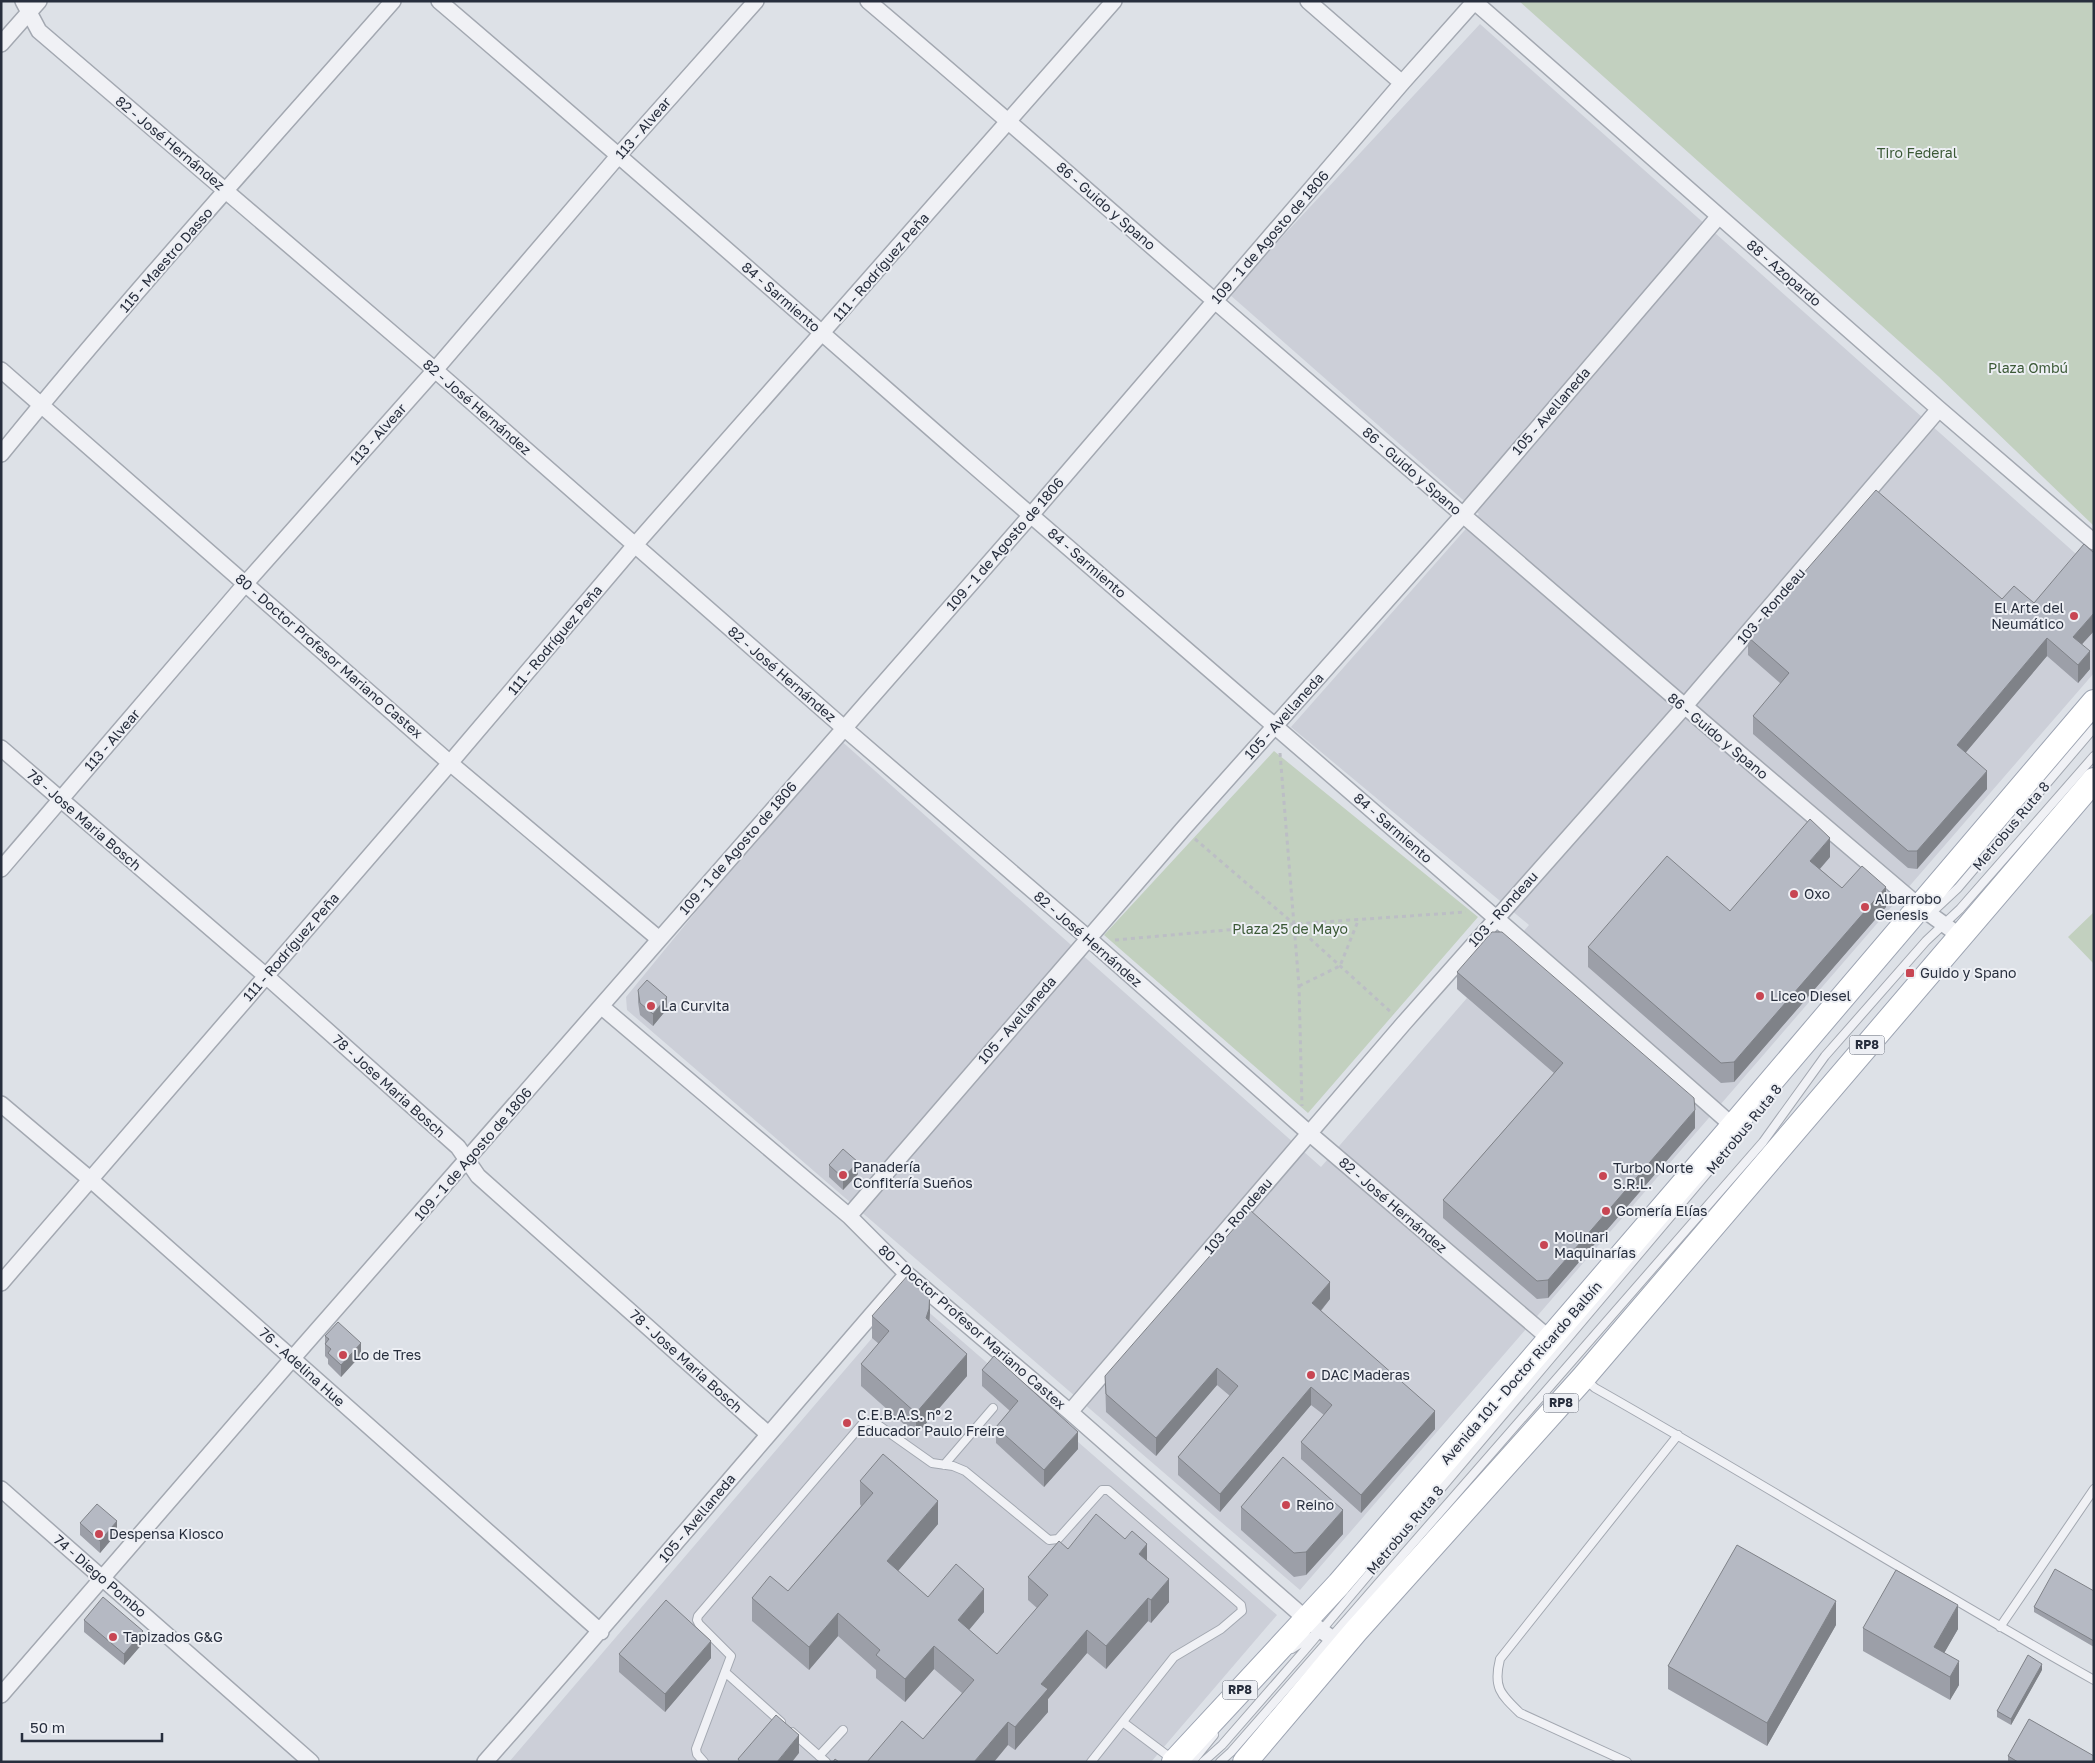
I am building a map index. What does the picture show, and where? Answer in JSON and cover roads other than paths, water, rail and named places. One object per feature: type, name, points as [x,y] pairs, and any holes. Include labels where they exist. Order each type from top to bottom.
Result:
[{"type":"main road","name":"Avenida 101 - Doctor Ricardo Balbín","points":[[1245,1762],[1325,1634],[1339,1584],[1733,1126],[1925,913],[1936,886],[2094,702]]},
{"type":"main road","name":"Avenida 101 - Doctor Ricardo Balbín","points":[[1174,1762],[1325,1634],[1583,1378],[1952,930],[2094,780]]},
{"type":"street","name":"115 - Maestro Dasso","points":[[1,454],[41,404],[226,190],[393,1]]},
{"type":"street","name":"84 - Sarmiento","points":[[440,1],[1276,728],[1493,914],[1733,1126]]},
{"type":"street","name":"113 - Alvear","points":[[1,869],[246,584],[435,370],[619,155],[756,1]]},
{"type":"street","name":"86 - Guido y Spano","points":[[868,1],[1009,120],[1684,707],[1925,913],[1952,930]]},
{"type":"street","name":"111 - Rodríguez Peña","points":[[1,1284],[450,763],[635,544],[823,334],[1114,1]]},
{"type":"street","points":[[1308,1],[1402,83]]},
{"type":"street","name":"109 - 1 de Agosto de 1806","points":[[1,1695],[292,1359],[602,1007],[659,938],[1031,514],[1402,83],[1475,2]]},
{"type":"street","name":"88 - Azopardo","points":[[1475,2],[1939,409],[2094,542]]},
{"type":"street","name":"82 - José Hernández","points":[[30,5],[39,31],[435,370],[1306,1130],[1550,1340]]},
{"type":"street","points":[[1,44],[30,5]]},
{"type":"street","name":"105 - Avellaneda","points":[[849,1216],[1090,940],[1183,829],[1276,728],[1463,514],[1719,216]]},
{"type":"street","name":"80 - Doctor Profesor Mariano Castex","points":[[1,370],[450,763],[659,938]]},
{"type":"street","name":"103 - Rondeau","points":[[1070,1412],[1306,1130],[1404,1023],[1493,914],[1684,707],[1939,409]]},
{"type":"street","name":"78 - Jose Maria Bosch","points":[[1,748],[266,976],[458,1148],[478,1176],[768,1434]]},
{"type":"street","name":"80 - Doctor Profesor Mariano Castex","points":[[602,1007],[849,1216],[907,1274],[1070,1412],[1325,1634]]},
{"type":"street","name":"76 - Adelina Hue","points":[[1,1104],[91,1180],[601,1632]]},
{"type":"street","name":"105 - Avellaneda","points":[[485,1762],[601,1632],[768,1434],[907,1274]]},
{"type":"street","name":"74 - Diego Pombo","points":[[1,1489],[311,1762]]},
{"type":"lane","name":"Metrobus Ruta 8","points":[[1925,913],[1958,888],[2094,728]]},
{"type":"lane","name":"Metrobus Ruta 8","points":[[1203,1762],[1222,1746],[1325,1634],[1763,1142],[1825,1056],[1926,941],[1952,930],[1960,909],[2094,756]]},
{"type":"lane","name":"Metrobus Ruta 8","points":[[1776,1090],[1838,1017]]},
{"type":"lane","name":"Metrobus Ruta 8","points":[[1220,1762],[1231,1752],[1325,1634],[1715,1164]]},
{"type":"lane","points":[[1583,1378],[1595,1388],[1678,1435],[2000,1627],[2094,1680]]},
{"type":"lane","points":[[944,1465],[993,1408]]},
{"type":"lane","points":[[704,1762],[697,1754],[696,1749],[730,1660],[729,1652],[699,1624],[698,1616],[864,1422],[868,1421],[874,1422],[932,1463],[953,1466],[965,1471],[1049,1540],[1058,1539],[1102,1490],[1108,1490],[1241,1605],[1242,1611],[1221,1629],[1174,1657],[1124,1723],[1091,1762]]},
{"type":"lane","points":[[1627,1762],[1520,1713],[1506,1700],[1498,1688],[1496,1674],[1500,1659],[1678,1435]]},
{"type":"lane","points":[[2000,1627],[2094,1489]]},
{"type":"lane","points":[[1274,1667],[1286,1652],[1325,1634]]},
{"type":"lane","points":[[725,1672],[822,1759],[843,1730]]},
{"type":"lane","points":[[1124,1723],[1174,1762]]},
{"type":"lane","points":[[1192,1762],[1223,1725]]},
{"type":"place","name":"El Arte del Neumático","points":[[2074,616]]},
{"type":"place","name":"Oxo","points":[[1794,894]]},
{"type":"place","name":"Albarrobo Genesis","points":[[1865,907]]},
{"type":"place","name":"Guido y Spano","points":[[1910,973]]},
{"type":"place","name":"Liceo Diesel","points":[[1760,996]]},
{"type":"place","name":"La Curvita","points":[[651,1006]]},
{"type":"place","name":"Panadería Confitería Sueños","points":[[843,1175]]},
{"type":"place","name":"Turbo Norte S.R.L.","points":[[1603,1176]]},
{"type":"place","name":"Gomería Elías","points":[[1606,1211]]},
{"type":"place","name":"Molinari Maquinarías","points":[[1544,1245]]},
{"type":"place","name":"Lo de Tres","points":[[343,1355]]},
{"type":"place","name":"DAC Maderas","points":[[1311,1375]]},
{"type":"place","name":"C.E.B.A.S. nº 2 Educador Paulo Freire","points":[[847,1423]]},
{"type":"place","name":"Reino","points":[[1286,1505]]},
{"type":"place","name":"Despensa Kiosco","points":[[99,1534]]},
{"type":"place","name":"Tapizados G&G","points":[[113,1637]]},
{"type":"park label","name":"Tiro Federal","points":[[1917,153]]},
{"type":"park label","name":"Plaza Ombú","points":[[2028,368]]},
{"type":"park label","name":"Plaza 25 de Mayo","points":[[1290,929]]}]
